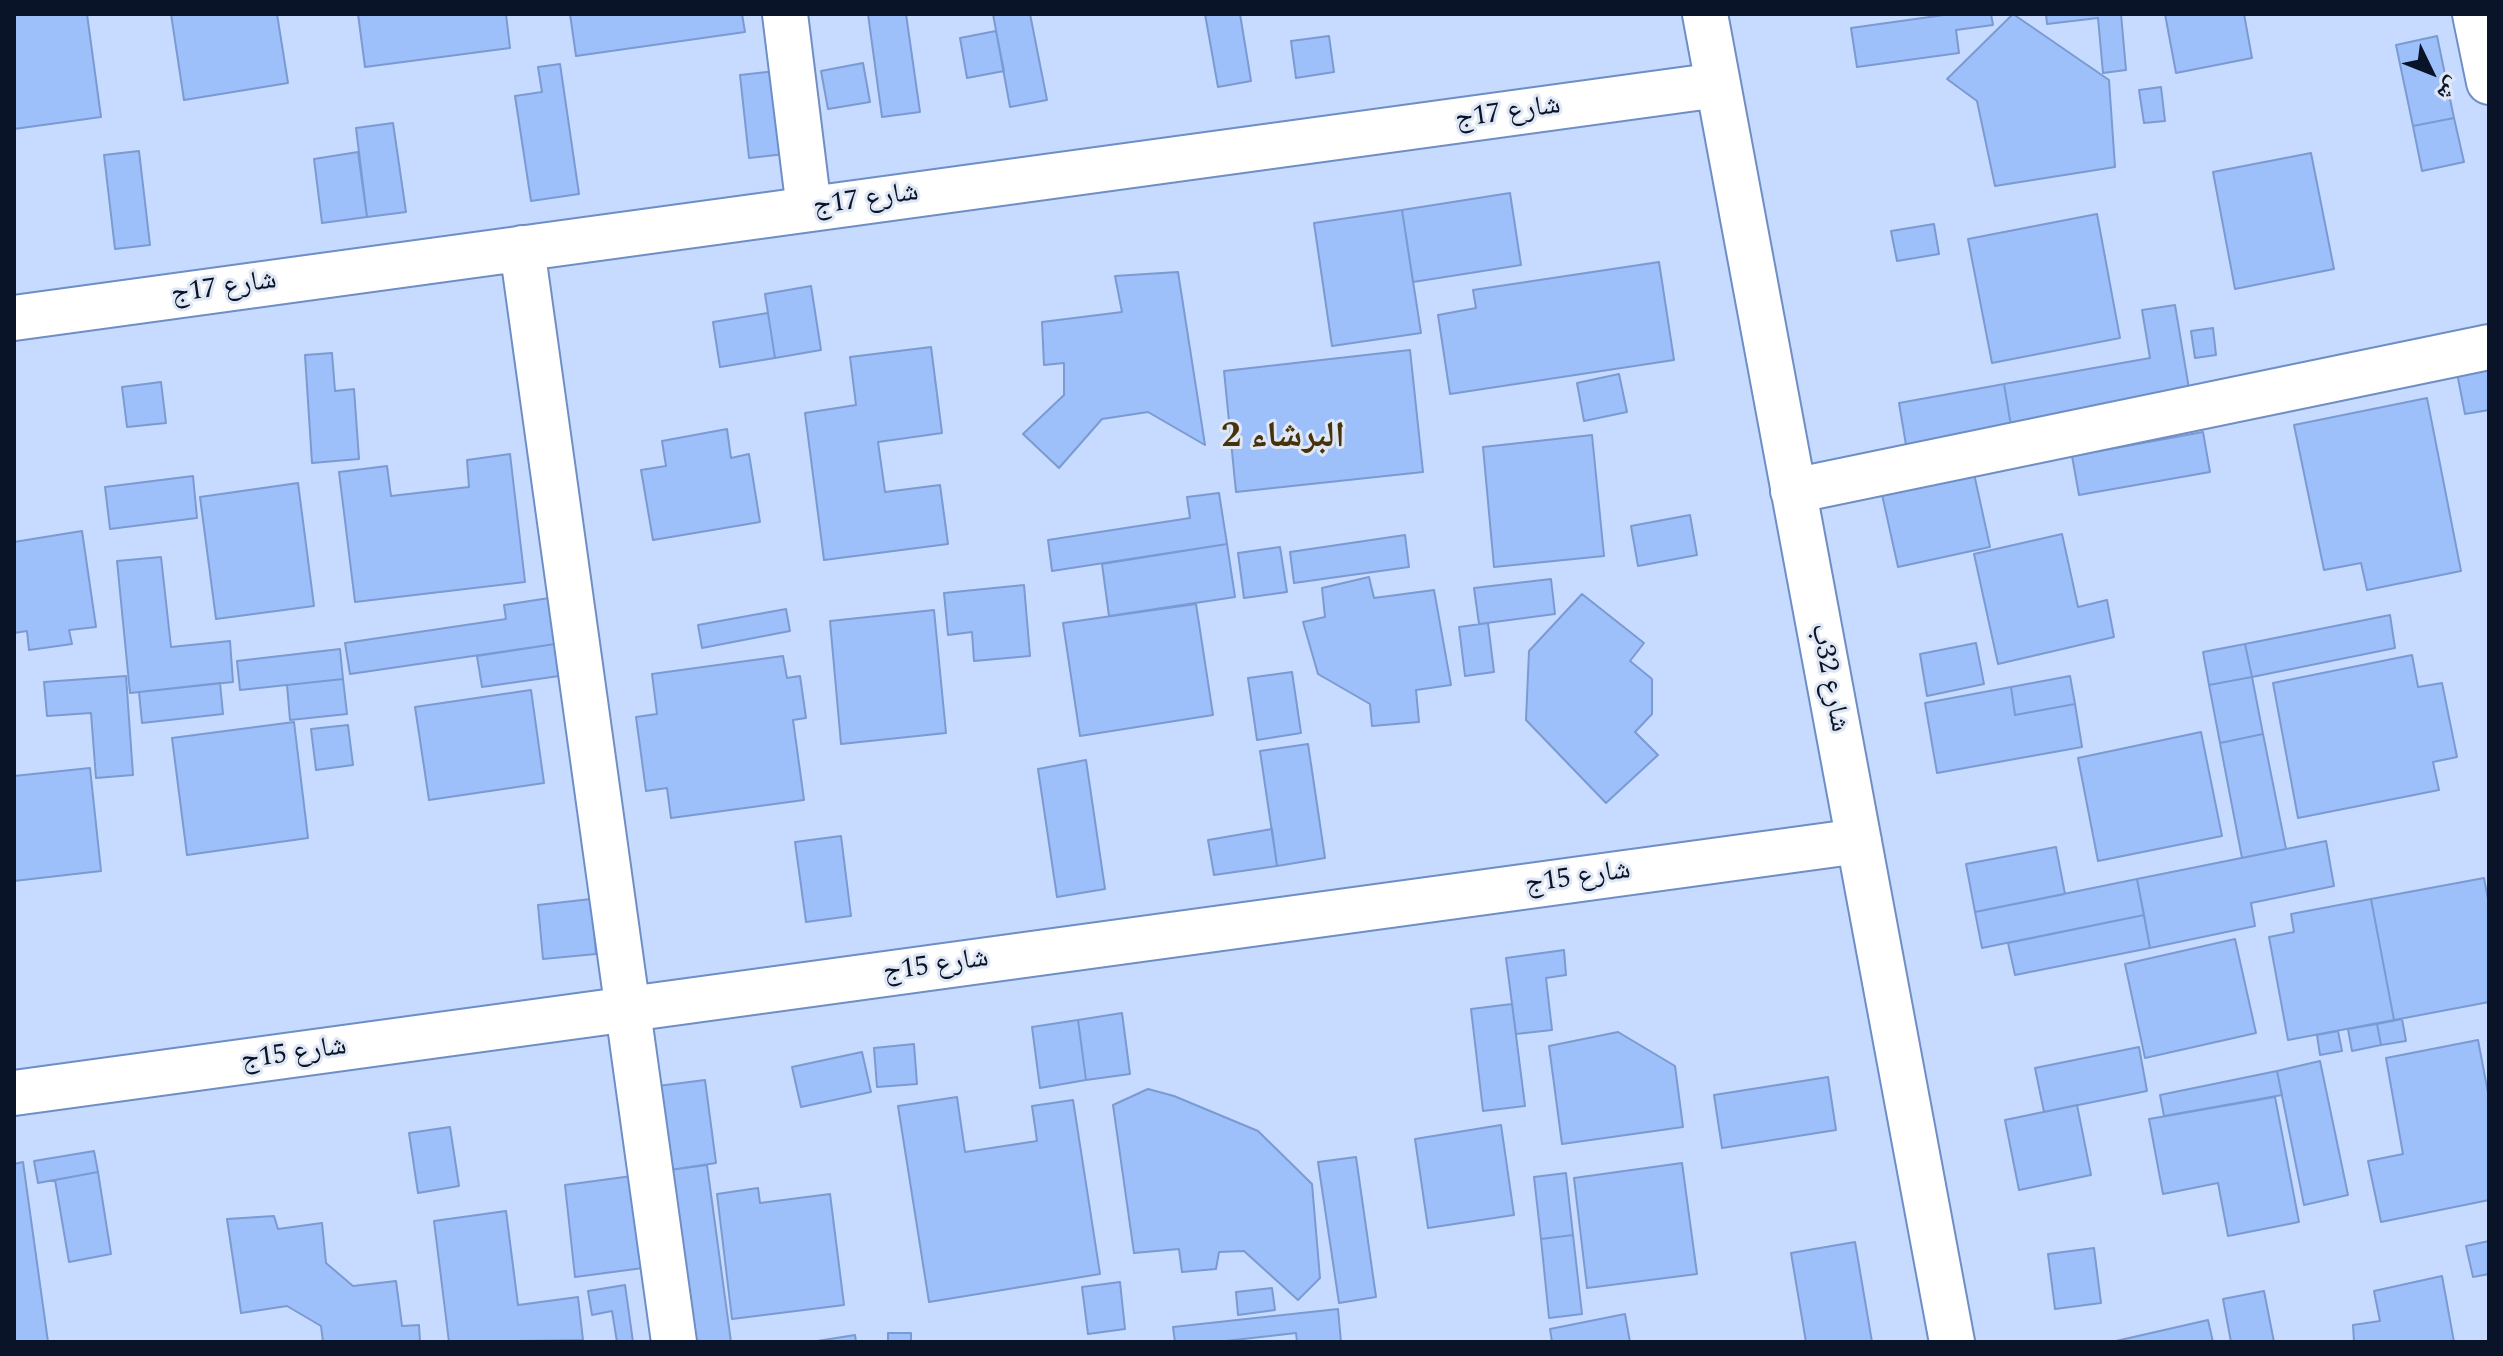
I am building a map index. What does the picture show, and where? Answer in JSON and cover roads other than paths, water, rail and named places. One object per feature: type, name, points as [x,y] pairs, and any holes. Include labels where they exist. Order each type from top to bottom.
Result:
[{"type":"street","points":[[785,14],[809,209]]},
{"type":"street","name":"شارع 32ب","points":[[1705,14],[1952,1342]]},
{"type":"street","points":[[2475,14],[2489,82]]},
{"type":"street","name":"شارع 17ج","points":[[14,318],[1718,85]]},
{"type":"street","points":[[522,248],[674,1342]]},
{"type":"street","points":[[1793,491],[2489,347]]},
{"type":"street","name":"شارع 15ج","points":[[14,1093],[1859,841]]},
{"type":"district","name":"البرشاء 2","points":[[1283,439]]}]
